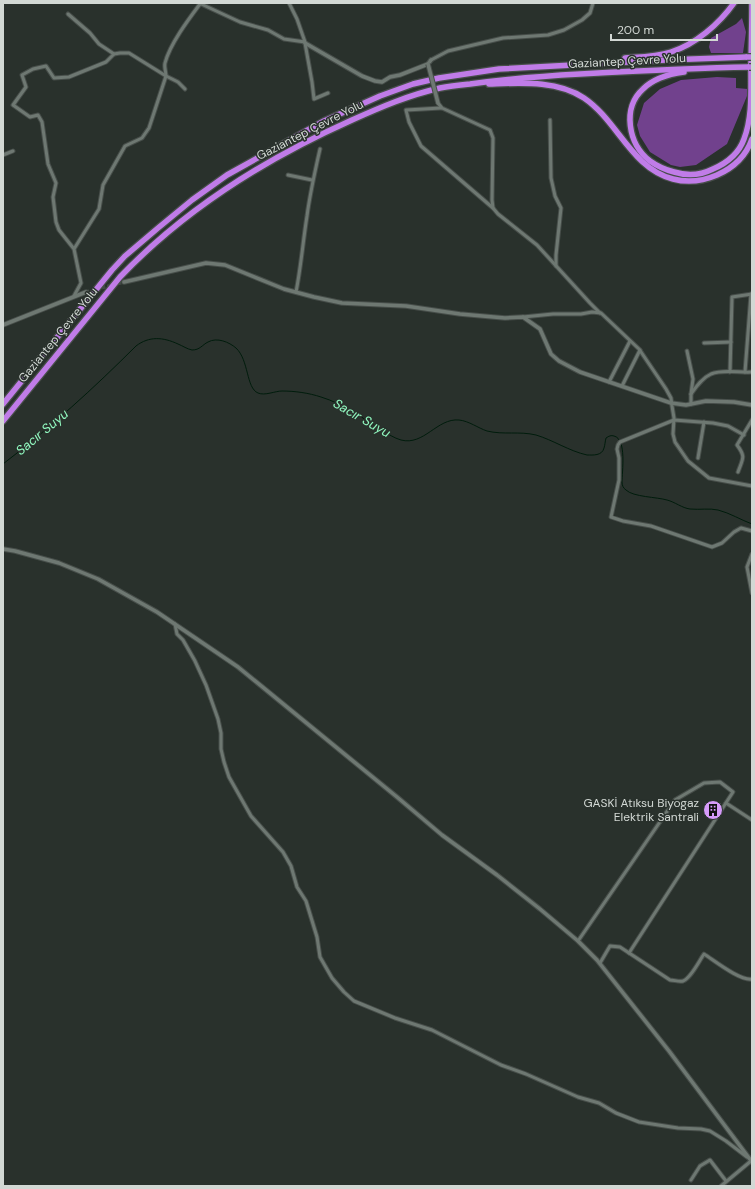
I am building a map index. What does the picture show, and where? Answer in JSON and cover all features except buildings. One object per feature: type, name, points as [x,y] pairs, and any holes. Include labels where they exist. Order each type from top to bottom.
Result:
[{"type":"highway","points":[[499,69],[656,56],[672,52],[689,44],[703,34],[715,24],[734,3]]},
{"type":"highway","points":[[749,67],[680,73],[662,77],[649,83],[636,96],[630,115],[630,128],[642,153],[650,161],[661,167],[674,172],[687,174],[707,172],[721,166],[738,150],[744,140],[748,128],[750,114],[752,3]]},
{"type":"highway","name":"Gaziantep Çevre Yolu","points":[[3,404],[125,256],[192,200],[227,175],[324,121],[380,96],[413,84],[439,78],[499,69],[749,57]]},
{"type":"highway","name":"Gaziantep Çevre Yolu","points":[[4,419],[120,277],[138,259],[198,208],[232,184],[329,130],[384,106],[417,94],[441,88],[500,80],[550,76],[749,67]]},
{"type":"highway","points":[[441,88],[490,84],[526,84],[548,85],[567,89],[584,98],[600,111],[636,156],[648,167],[657,174],[686,182],[709,179],[724,172],[735,164],[744,154],[752,139]]},
{"type":"street","points":[[74,249],[99,209],[103,185],[125,146],[142,138],[149,128],[166,76],[164,65],[170,50],[199,3],[240,22],[268,30],[284,39],[305,42],[297,19],[289,3]]},
{"type":"street","points":[[305,43],[362,76],[382,82],[390,77],[400,75],[430,62],[448,51],[503,38],[548,35],[564,30],[590,14],[593,3]]},
{"type":"street","points":[[68,14],[90,33],[99,44],[114,54]]},
{"type":"street","points":[[305,43],[314,99],[328,93]]},
{"type":"street","points":[[74,296],[81,283],[74,249],[59,230],[56,222],[53,197],[56,183],[48,164],[42,122],[38,115],[30,117],[13,105],[26,87],[22,75],[33,69],[46,66],[54,78],[69,77],[106,62],[114,54],[129,53],[178,82],[185,89]]},
{"type":"street","points":[[430,62],[438,103],[442,108],[490,130],[493,138],[493,208]]},
{"type":"street","points":[[442,108],[406,110],[409,122],[421,146],[498,214],[537,245],[590,303],[640,350],[666,389],[670,398],[674,420],[672,434],[674,442],[688,461],[709,478],[752,486]]},
{"type":"street","points":[[550,120],[551,178],[555,196],[561,208],[556,266]]},
{"type":"street","points":[[296,292],[312,180],[320,149]]},
{"type":"street","points":[[3,155],[13,151]]},
{"type":"street","points":[[288,175],[312,180]]},
{"type":"street","points":[[124,282],[206,263],[225,265],[284,289],[342,303],[406,306],[460,314],[505,318],[553,314],[601,313]]},
{"type":"street","points":[[3,325],[86,292]]},
{"type":"street","points":[[730,372],[732,297],[751,294],[745,372]]},
{"type":"street","points":[[523,316],[540,329],[551,354],[559,361],[580,372],[671,403],[686,405],[706,401],[734,402],[752,405]]},
{"type":"street","points":[[609,382],[630,341]]},
{"type":"street","points":[[704,342],[731,342]]},
{"type":"street","points":[[622,386],[640,350]]},
{"type":"street","points":[[687,351],[693,379],[691,404]]},
{"type":"street","points":[[691,394],[698,384],[710,374],[752,372]]},
{"type":"street","points":[[744,435],[728,426],[704,422],[674,420],[619,443],[619,480],[611,517],[623,521],[651,526],[712,547],[722,543],[734,532],[742,528],[752,532]]},
{"type":"street","points":[[738,472],[743,456],[742,451],[737,445],[752,420]]},
{"type":"street","points":[[698,458],[704,422]]},
{"type":"street","points":[[3,549],[59,563],[98,579],[151,608],[175,624],[238,667],[442,835],[540,908],[578,941],[600,964],[669,1051],[751,1160]]},
{"type":"street","points":[[752,554],[747,567],[752,593]]},
{"type":"street","points":[[175,624],[177,634],[183,640],[195,661],[206,685],[218,719],[221,749],[229,777],[251,816],[283,852],[291,866],[297,886],[306,901],[317,938],[320,957],[332,978],[354,1002],[395,1018],[432,1030],[501,1065],[526,1074],[578,1097],[598,1103],[616,1113],[639,1122],[678,1128],[701,1128],[710,1131],[751,1160]]},
{"type":"street","points":[[578,941],[675,800],[704,783],[720,782],[733,792],[629,954]]},
{"type":"street","points":[[726,803],[752,820]]},
{"type":"street","points":[[600,964],[610,946],[620,947],[670,980],[684,981],[690,976],[704,954],[738,976],[747,980],[752,979]]},
{"type":"street","points":[[691,1180],[700,1166],[710,1160],[726,1181]]},
{"type":"street","points":[[722,1186],[751,1160]]},
{"type":"shaded area","points":[[742,18],[746,32],[743,53],[711,53],[709,47],[711,38],[736,24]]},
{"type":"shaded area","points":[[717,77],[736,78],[736,88],[748,89],[747,96],[727,144],[696,165],[680,167],[671,165],[650,152],[640,136],[637,125],[644,103],[660,89],[681,80]]},
{"type":"waterway","name":"Sacır Suyu","points":[[3,464],[71,407],[136,346],[146,340],[167,340],[192,350],[195,350],[206,343],[219,340],[230,344],[240,353],[251,386],[258,393],[264,394],[279,391],[292,391],[321,397],[345,407],[401,440],[409,441],[417,439],[444,423],[459,420],[487,431],[536,435],[587,455],[597,454],[603,451],[606,438],[614,436],[618,438],[621,443],[623,456],[622,485],[629,492],[667,500],[690,509],[718,510],[752,524]]},
{"type":"tunnel","points":[[86,292],[124,282]]},
{"type":"place","name":"GASKİ Atıksu Biyogaz Elektrik Santrali","points":[[713,810]]}]
